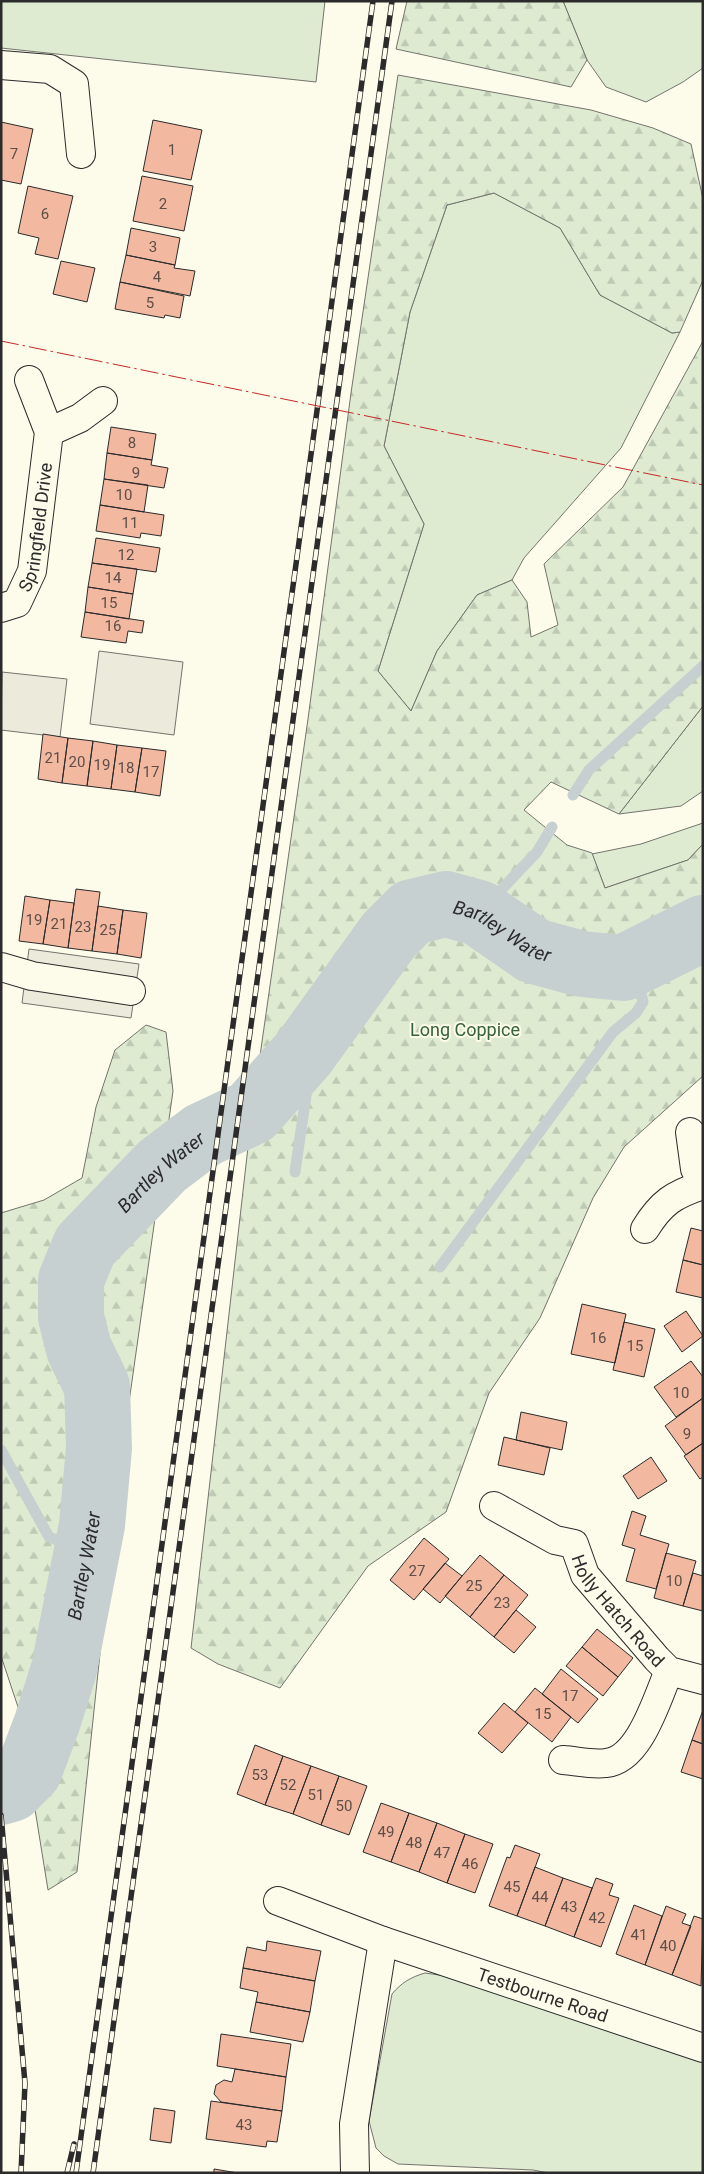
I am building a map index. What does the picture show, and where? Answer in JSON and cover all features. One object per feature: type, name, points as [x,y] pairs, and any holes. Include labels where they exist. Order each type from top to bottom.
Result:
[{"type":"street","points":[[1,65],[50,69],[74,84],[80,154]]},
{"type":"street","name":"Springfield Drive","points":[[1,608],[17,603],[32,571],[49,432],[29,380]]},
{"type":"street","points":[[49,432],[80,418],[103,401]]},
{"type":"street","points":[[1,967],[32,976],[131,991]]},
{"type":"street","points":[[646,1229],[656,1211],[678,1193],[703,1184],[695,1168],[690,1132]]},
{"type":"street","name":"Holly Hatch Road","points":[[494,1506],[555,1540],[574,1544],[586,1576],[669,1671],[703,1680]]},
{"type":"street","name":"Holly Hatch Road","points":[[563,1760],[605,1764],[619,1760],[638,1741],[669,1671]]},
{"type":"street","name":"Testbourne Road","points":[[278,1901],[383,1941],[703,2048]]},
{"type":"street","points":[[354,2173],[354,2124],[383,1941]]},
{"type":"green space","points":[[1,1],[325,1],[316,82],[1,48]]},
{"type":"green space","points":[[407,1],[563,1],[587,60],[571,87],[396,49]]},
{"type":"green space","points":[[563,1],[703,1],[703,68],[683,82],[646,102],[606,87],[587,60]]},
{"type":"green space","name":"Long Coppice","points":[[398,75],[591,110],[653,128],[691,144],[703,199],[703,280],[680,332],[672,333],[600,295],[560,228],[494,193],[447,205],[410,312],[384,446],[424,524],[378,671],[411,711],[437,651],[477,595],[512,580],[527,602],[531,637],[558,625],[544,564],[623,487],[703,341],[703,706],[619,814],[551,782],[524,810],[567,845],[592,853],[605,888],[688,860],[703,844],[703,1076],[624,1147],[593,1198],[540,1318],[489,1393],[446,1512],[368,1566],[280,1688],[218,1664],[191,1648],[252,1112],[308,719],[351,393]]},
{"type":"green space","points":[[494,193],[560,228],[600,295],[672,333],[680,332],[621,448],[524,558],[512,580],[477,595],[437,651],[411,711],[378,671],[424,524],[384,446],[410,312],[447,205]]},
{"type":"green space","points":[[703,706],[703,791],[681,806],[619,814]]},
{"type":"green space","points":[[703,823],[703,844],[688,860],[605,888],[592,854],[641,844]]},
{"type":"green space","points":[[146,1025],[166,1032],[173,1091],[119,1473],[77,1872],[48,1890],[19,1710],[1,1656],[1,1213],[44,1200],[82,1178],[96,1107],[115,1050]]},
{"type":"green space","points":[[425,1973],[446,1976],[703,2061],[703,2173],[549,2173],[533,2170],[398,2164],[384,2156],[376,2148],[369,2121],[392,1994],[407,1981]]},
{"type":"shaded area","points":[[99,651],[183,662],[174,735],[90,724]]},
{"type":"shaded area","points":[[2,672],[67,679],[60,737],[1,730]]},
{"type":"shaded area","points":[[29,949],[139,964],[131,1018],[22,1003]]},
{"type":"building","points":[[153,120],[202,130],[191,180],[143,171]]},
{"type":"building","points":[[1,122],[33,129],[21,184],[1,180]]},
{"type":"building","points":[[142,176],[193,186],[184,231],[133,221]]},
{"type":"building","points":[[28,186],[73,196],[58,259],[35,254],[39,238],[18,233]]},
{"type":"building","points":[[131,228],[180,238],[175,265],[126,255]]},
{"type":"building","points":[[126,255],[175,265],[174,268],[195,271],[190,296],[120,282]]},
{"type":"building","points":[[61,261],[95,268],[87,302],[53,294]]},
{"type":"building","points":[[120,282],[184,296],[180,318],[165,315],[164,318],[115,309]]},
{"type":"building","points":[[111,427],[156,434],[152,460],[107,453]]},
{"type":"building","points":[[107,453],[152,460],[151,465],[168,468],[164,488],[104,479]]},
{"type":"building","points":[[104,479],[148,485],[144,512],[100,505]]},
{"type":"building","points":[[100,505],[164,515],[161,536],[141,533],[140,538],[96,531]]},
{"type":"building","points":[[96,538],[160,548],[156,572],[92,563]]},
{"type":"building","points":[[92,563],[137,569],[133,594],[88,587]]},
{"type":"building","points":[[88,587],[133,594],[129,619],[85,612]]},
{"type":"building","points":[[85,612],[144,621],[142,633],[128,631],[126,643],[81,637]]},
{"type":"building","points":[[43,734],[68,738],[62,783],[38,779]]},
{"type":"building","points":[[68,738],[93,741],[87,786],[62,783]]},
{"type":"building","points":[[93,741],[117,745],[111,789],[87,786]]},
{"type":"building","points":[[117,745],[142,748],[135,792],[111,789]]},
{"type":"building","points":[[142,748],[166,751],[160,796],[135,792]]},
{"type":"building","points":[[76,889],[100,892],[92,951],[68,948]]},
{"type":"building","points":[[25,896],[50,900],[43,944],[19,941]]},
{"type":"building","points":[[50,900],[74,903],[68,948],[43,944]]},
{"type":"building","points":[[98,906],[123,910],[117,954],[92,951]]},
{"type":"building","points":[[123,910],[147,913],[141,958],[117,954]]},
{"type":"building","points":[[691,1228],[703,1231],[703,1265],[683,1260]]},
{"type":"building","points":[[683,1260],[703,1265],[703,1298],[676,1292]]},
{"type":"building","points":[[582,1304],[626,1314],[615,1363],[571,1354]]},
{"type":"building","points":[[686,1311],[703,1336],[682,1352],[664,1326]]},
{"type":"building","points":[[624,1322],[655,1329],[644,1377],[613,1370]]},
{"type":"building","points":[[691,1361],[703,1377],[703,1398],[676,1417],[654,1387]]},
{"type":"building","points":[[703,1398],[703,1443],[686,1455],[665,1426]]},
{"type":"building","points":[[521,1412],[567,1422],[562,1450],[516,1440]]},
{"type":"building","points":[[504,1437],[550,1448],[544,1475],[498,1465]]},
{"type":"building","points":[[703,1443],[703,1477],[700,1479],[684,1456]]},
{"type":"building","points":[[651,1457],[667,1481],[638,1499],[623,1476]]},
{"type":"building","points":[[632,1511],[646,1516],[640,1535],[669,1544],[656,1589],[626,1581],[635,1549],[622,1545]]},
{"type":"building","points":[[424,1538],[449,1559],[414,1600],[390,1580]]},
{"type":"building","points":[[666,1553],[696,1561],[683,1606],[654,1598]]},
{"type":"building","points":[[480,1555],[504,1575],[470,1617],[445,1596]]},
{"type":"building","points":[[445,1563],[462,1576],[440,1603],[423,1589]]},
{"type":"building","points":[[693,1573],[703,1576],[703,1611],[683,1606]]},
{"type":"building","points":[[504,1575],[528,1595],[494,1637],[470,1617]]},
{"type":"building","points":[[516,1610],[536,1627],[514,1653],[494,1637]]},
{"type":"building","points":[[597,1629],[633,1658],[618,1677],[582,1647]]},
{"type":"building","points":[[582,1647],[618,1677],[603,1696],[566,1666]]},
{"type":"building","points":[[561,1669],[598,1699],[578,1723],[542,1694]]},
{"type":"building","points":[[535,1688],[571,1717],[552,1742],[515,1712]]},
{"type":"building","points":[[504,1703],[528,1723],[502,1753],[478,1733]]},
{"type":"building","points":[[703,1710],[703,1744],[692,1740]]},
{"type":"building","points":[[692,1740],[703,1744],[703,1779],[681,1772]]},
{"type":"building","points":[[255,1745],[283,1756],[265,1805],[237,1794]]},
{"type":"building","points":[[283,1756],[311,1766],[293,1814],[265,1805]]},
{"type":"building","points":[[311,1766],[339,1776],[321,1825],[293,1814]]},
{"type":"building","points":[[339,1776],[367,1786],[349,1835],[321,1825]]},
{"type":"building","points":[[381,1803],[409,1813],[391,1862],[363,1852]]},
{"type":"building","points":[[409,1813],[437,1823],[419,1872],[391,1862]]},
{"type":"building","points":[[437,1823],[465,1834],[447,1883],[419,1872]]},
{"type":"building","points":[[465,1834],[493,1844],[475,1893],[447,1883]]},
{"type":"building","points":[[515,1845],[540,1854],[517,1916],[489,1906],[507,1857],[510,1858]]},
{"type":"building","points":[[535,1867],[563,1878],[545,1926],[517,1916]]},
{"type":"building","points":[[563,1878],[592,1888],[574,1937],[545,1926]]},
{"type":"building","points":[[596,1878],[613,1884],[609,1895],[619,1898],[601,1947],[574,1937]]},
{"type":"building","points":[[634,1905],[662,1916],[645,1965],[616,1954]]},
{"type":"building","points":[[666,1906],[686,1914],[682,1923],[691,1926],[672,1975],[645,1965]]},
{"type":"building","points":[[694,1916],[703,1919],[701,1986],[672,1975]]},
{"type":"building","points":[[267,1941],[321,1951],[315,1981],[243,1968],[247,1947],[266,1951]]},
{"type":"building","points":[[243,1968],[315,1981],[310,2012],[256,2002],[258,1992],[240,1988]]},
{"type":"building","points":[[256,2002],[310,2012],[303,2042],[250,2032]]},
{"type":"building","points":[[221,2034],[291,2044],[286,2077],[217,2066]]},
{"type":"building","points":[[235,2069],[286,2077],[282,2111],[221,2102],[214,2094],[216,2085],[224,2080],[232,2082]]},
{"type":"building","points":[[211,2101],[282,2111],[277,2142],[267,2141],[266,2147],[206,2139]]},
{"type":"building","points":[[154,2108],[175,2111],[171,2143],[150,2140]]},
{"type":"building","points":[[214,2169],[238,2173],[214,2173]]},
{"type":"waterway","points":[[573,795],[589,770],[703,666]]},
{"type":"waterway","points":[[479,913],[537,852],[552,827]]},
{"type":"waterway","name":"Bartley Water","points":[[1,1792],[11,1789],[29,1771],[47,1723],[64,1669],[92,1525],[99,1448],[97,1386],[79,1349],[71,1317],[71,1280],[85,1246],[162,1166],[203,1135],[252,1112],[304,1053],[389,935],[412,912],[446,904],[479,913],[534,951],[582,964],[623,968],[703,928]]},
{"type":"waterway","points":[[440,1267],[613,1032],[636,1013],[643,1002],[634,963]]},
{"type":"waterway","points":[[291,1066],[307,1089],[295,1172]]},
{"type":"waterway","points":[[1,1450],[49,1537],[86,1552]]},
{"type":"railway","points":[[76,2173],[373,1]]},
{"type":"railway","points":[[93,2173],[392,1]]},
{"type":"railway","points":[[1,1815],[25,2083],[21,2173]]},
{"type":"railway","points":[[67,2173],[74,2144]]},
{"type":"power","points":[[1,341],[703,485]]}]
